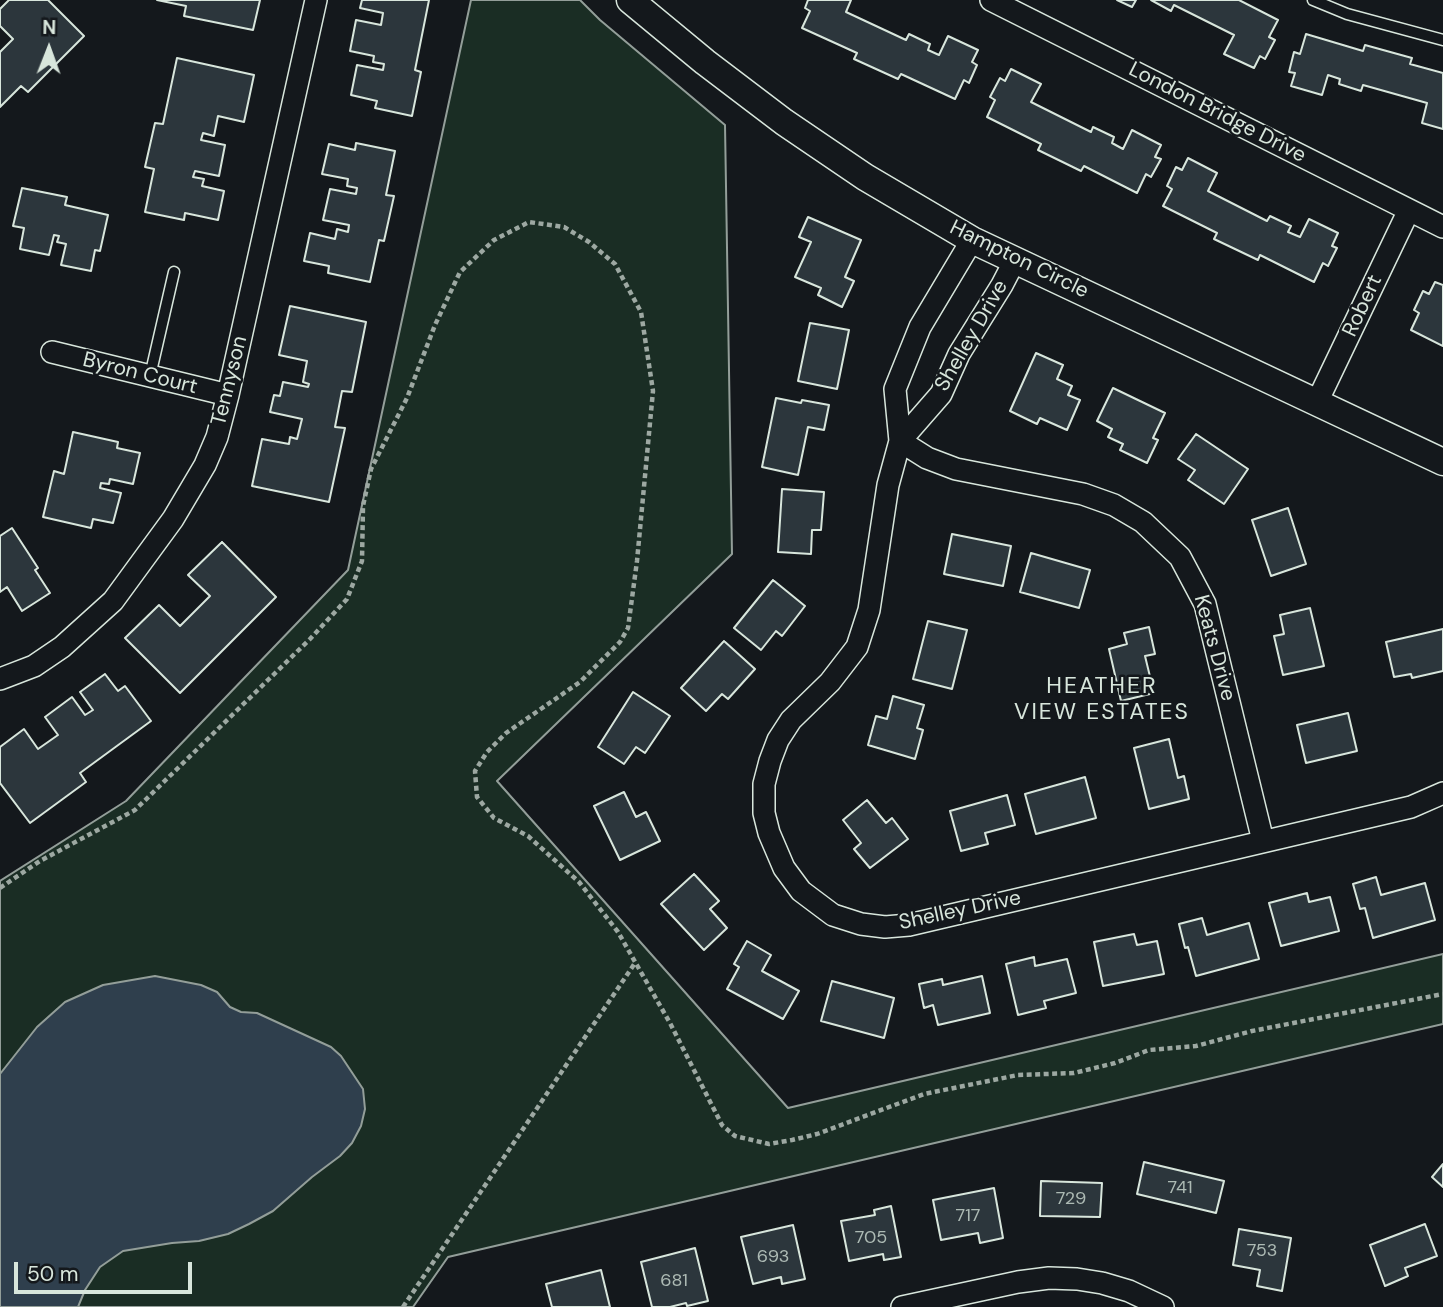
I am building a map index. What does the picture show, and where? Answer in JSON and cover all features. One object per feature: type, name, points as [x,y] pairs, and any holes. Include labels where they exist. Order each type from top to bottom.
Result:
[{"type":"street","name":"Tennyson","points":[[0,679],[34,666],[62,647],[113,601],[190,492],[205,465],[217,437],[229,396],[316,0]]},
{"type":"street","name":"Hampton Circle","points":[[630,0],[784,122],[864,177],[972,240],[1443,462]]},
{"type":"street","name":"London Bridge Drive","points":[[990,0],[1443,227]]},
{"type":"street","name":"Robert","points":[[1317,402],[1409,210]]},
{"type":"street","name":"Shelley Drive","points":[[972,240],[920,327],[895,389],[900,440],[888,485],[869,610],[857,647],[830,682],[791,720],[778,740],[764,784],[764,813],[769,833],[785,868],[801,891],[834,915],[861,924],[885,927],[909,925],[1411,807],[1443,793]]},
{"type":"street","name":"Shelley Drive","points":[[900,440],[941,394],[959,354],[1015,260]]},
{"type":"street","name":"Byron Court","points":[[52,352],[229,396]]},
{"type":"street","name":"Keats Drive","points":[[900,440],[927,458],[956,468],[1083,494],[1114,505],[1143,522],[1180,557],[1205,604],[1263,841]]},
{"type":"street","points":[[902,1307],[1049,1278],[1102,1283],[1129,1291],[1163,1307]]},
{"type":"lane","points":[[1313,0],[1347,14],[1443,40]]},
{"type":"lane","points":[[150,376],[174,272]]},
{"type":"path","points":[[0,888],[40,861],[135,810],[310,639],[347,599],[362,561],[363,506],[371,469],[412,386],[435,325],[460,272],[494,240],[529,222],[564,228],[589,242],[615,264],[641,312],[653,391],[628,628],[620,642],[580,681],[506,733],[487,752],[475,771],[477,797],[494,818],[528,836],[579,882],[618,932],[670,1023],[722,1125],[735,1136],[769,1144],[817,1134],[925,1094],[1018,1075],[1074,1073],[1115,1063],[1149,1050],[1196,1046],[1252,1031],[1443,994]]},
{"type":"path","points":[[403,1307],[635,963]]},
{"type":"green space","points":[[471,0],[580,0],[725,125],[732,554],[497,781],[788,1108],[1443,954],[1443,1024],[448,1257],[413,1307],[0,1307],[0,881],[126,801],[348,570]]},
{"type":"water","points":[[155,976],[201,985],[217,992],[230,1007],[241,1012],[257,1013],[331,1047],[341,1056],[363,1089],[365,1109],[361,1126],[352,1143],[340,1156],[273,1211],[249,1224],[228,1234],[199,1241],[123,1251],[100,1267],[78,1307],[0,1307],[0,1074],[37,1027],[65,1002],[103,985]]},
{"type":"building","points":[[9,0],[48,0],[84,36],[28,92],[21,86],[0,107],[0,52],[13,39],[0,26],[0,9]]},
{"type":"building","points":[[157,0],[260,0],[253,30],[184,16],[186,6]]},
{"type":"building","points":[[362,0],[429,0],[415,70],[421,72],[412,116],[375,108],[377,101],[351,95],[357,65],[383,70],[384,64],[373,62],[374,56],[350,51],[356,20],[381,25],[383,13],[360,8]]},
{"type":"building","points":[[808,0],[851,0],[846,12],[906,40],[909,34],[930,44],[928,50],[939,55],[948,36],[978,50],[972,62],[977,65],[969,83],[964,80],[955,99],[901,74],[898,79],[854,59],[857,53],[802,28],[810,11],[805,8]]},
{"type":"building","points":[[1117,0],[1136,0],[1132,7]]},
{"type":"building","points":[[1151,0],[1239,0],[1278,20],[1269,37],[1275,40],[1265,59],[1260,56],[1254,68],[1224,54],[1234,35],[1174,5],[1171,11]]},
{"type":"building","points":[[1306,34],[1363,51],[1365,45],[1412,58],[1410,64],[1443,73],[1443,129],[1422,123],[1427,103],[1363,85],[1361,91],[1339,84],[1340,79],[1328,75],[1322,95],[1291,86],[1295,73],[1289,72],[1294,52],[1300,54]]},
{"type":"building","points":[[177,58],[254,75],[244,122],[218,116],[214,136],[203,133],[201,140],[225,145],[219,176],[195,171],[193,177],[204,179],[202,186],[224,191],[218,220],[185,213],[184,220],[145,212],[154,169],[145,167],[155,123],[163,124]]},
{"type":"building","points":[[1011,69],[1041,84],[1031,102],[1091,132],[1093,127],[1114,137],[1112,143],[1123,149],[1132,130],[1161,145],[1155,157],[1161,159],[1151,177],[1146,174],[1137,193],[1084,166],[1081,171],[1038,150],[1041,144],[987,117],[995,100],[990,97],[1000,78],[1005,81]]},
{"type":"building","points":[[356,143],[395,151],[386,195],[394,196],[384,241],[379,240],[370,282],[328,273],[329,266],[304,261],[310,233],[335,239],[337,229],[348,232],[349,225],[323,220],[330,189],[356,194],[357,188],[347,186],[348,179],[322,174],[329,144],[355,150]]},
{"type":"building","points":[[1188,158],[1217,173],[1208,191],[1267,221],[1270,216],[1291,226],[1288,232],[1300,237],[1309,219],[1338,233],[1332,246],[1337,248],[1328,266],[1323,263],[1314,282],[1260,255],[1258,260],[1214,239],[1217,233],[1163,206],[1172,189],[1167,186],[1176,167],[1182,170]]},
{"type":"building","points":[[22,188],[67,197],[65,205],[108,215],[100,251],[95,250],[91,271],[61,265],[66,244],[57,242],[59,236],[54,235],[49,255],[20,249],[24,228],[13,226]]},
{"type":"building","points":[[808,217],[861,240],[845,277],[854,281],[842,307],[818,295],[821,288],[795,277],[811,242],[799,237]]},
{"type":"building","points":[[1435,282],[1443,285],[1443,346],[1411,330],[1419,313],[1414,310],[1423,291],[1429,294]]},
{"type":"building","points":[[290,306],[366,322],[352,392],[342,391],[335,427],[345,428],[329,502],[252,486],[262,439],[289,444],[290,437],[297,439],[302,419],[270,412],[274,395],[280,396],[283,382],[308,387],[309,384],[303,382],[307,361],[279,355]]},
{"type":"building","points":[[810,323],[849,330],[837,389],[798,381]]},
{"type":"building","points":[[1036,353],[1063,365],[1057,379],[1072,386],[1068,395],[1080,400],[1067,430],[1040,418],[1037,424],[1010,411]]},
{"type":"building","points":[[1113,388],[1165,413],[1153,438],[1158,440],[1147,463],[1120,450],[1123,444],[1108,437],[1112,429],[1097,421]]},
{"type":"building","points":[[776,398],[829,405],[824,430],[808,427],[798,475],[762,467]]},
{"type":"building","points":[[73,432],[118,442],[117,448],[140,453],[133,484],[110,479],[109,484],[101,483],[100,488],[121,493],[113,523],[93,519],[91,528],[43,517],[54,471],[64,474]]},
{"type":"building","points":[[1196,434],[1248,469],[1224,504],[1188,480],[1195,470],[1178,459]]},
{"type":"building","points":[[782,489],[824,492],[821,530],[812,530],[811,554],[778,552]]},
{"type":"building","points":[[1288,508],[1306,564],[1271,576],[1252,520]]},
{"type":"building","points":[[12,528],[38,568],[35,570],[50,593],[22,611],[7,587],[0,592],[0,536]]},
{"type":"building","points":[[952,534],[1011,546],[1003,586],[944,574]]},
{"type":"building","points":[[222,542],[276,597],[180,693],[125,638],[159,605],[180,626],[210,596],[188,575]]},
{"type":"building","points":[[1031,553],[1090,570],[1079,608],[1020,592]]},
{"type":"building","points":[[773,580],[805,606],[782,636],[776,631],[761,650],[734,628]]},
{"type":"building","points":[[1310,608],[1324,666],[1283,675],[1274,636],[1284,634],[1280,615]]},
{"type":"building","points":[[928,621],[967,630],[952,689],[913,679]]},
{"type":"building","points":[[1149,627],[1155,654],[1145,656],[1154,693],[1121,701],[1109,649],[1127,644],[1124,633]]},
{"type":"building","points":[[1443,629],[1443,671],[1412,678],[1411,674],[1394,677],[1386,642]]},
{"type":"building","points":[[724,641],[755,669],[728,699],[722,694],[706,711],[681,688]]},
{"type":"building","points":[[105,674],[118,691],[125,686],[151,721],[80,773],[86,782],[30,823],[0,783],[0,747],[24,729],[38,749],[58,735],[45,717],[72,697],[85,715],[93,710],[80,692]]},
{"type":"building","points":[[633,692],[670,716],[645,753],[636,747],[624,764],[598,747]]},
{"type":"building","points":[[893,696],[924,705],[917,728],[923,730],[915,759],[868,745],[876,716],[887,719]]},
{"type":"building","points":[[1348,713],[1357,751],[1306,763],[1297,725]]},
{"type":"building","points":[[1169,739],[1178,778],[1184,776],[1189,799],[1149,809],[1134,748]]},
{"type":"building","points":[[1085,777],[1096,818],[1036,834],[1025,794]]},
{"type":"building","points":[[624,792],[636,817],[646,812],[660,841],[620,860],[594,806]]},
{"type":"building","points":[[1007,795],[1015,825],[985,833],[988,844],[961,851],[950,811]]},
{"type":"building","points":[[867,800],[886,823],[892,818],[908,839],[870,868],[854,849],[861,843],[843,820]]},
{"type":"building","points":[[694,874],[719,901],[710,909],[727,928],[704,950],[661,904]]},
{"type":"building","points":[[1376,877],[1381,895],[1425,883],[1435,920],[1373,938],[1365,908],[1360,909],[1353,884]]},
{"type":"building","points":[[1307,893],[1309,902],[1330,897],[1339,931],[1281,946],[1269,903]]},
{"type":"building","points":[[1202,918],[1207,935],[1249,923],[1259,959],[1196,976],[1179,924]]},
{"type":"building","points":[[1134,934],[1137,945],[1157,941],[1164,974],[1103,986],[1094,942]]},
{"type":"building","points":[[747,941],[771,955],[762,971],[799,991],[783,1019],[727,989],[739,967],[734,964]]},
{"type":"building","points":[[1034,957],[1035,966],[1067,959],[1076,993],[1044,1001],[1046,1008],[1018,1015],[1006,964]]},
{"type":"building","points":[[982,976],[990,1013],[938,1025],[933,1005],[924,1008],[919,984],[942,979],[943,985]]},
{"type":"building","points":[[832,981],[894,998],[884,1038],[821,1021]]},
{"type":"building","points":[[1144,1162],[1224,1181],[1216,1213],[1137,1194]]},
{"type":"building","points":[[1443,1164],[1443,1187],[1432,1177]]},
{"type":"building","points":[[1041,1181],[1102,1183],[1100,1217],[1040,1216]]},
{"type":"building","points":[[994,1188],[1003,1238],[980,1243],[978,1233],[941,1240],[933,1200]]},
{"type":"building","points":[[891,1206],[901,1257],[884,1260],[883,1254],[849,1261],[841,1221],[875,1215],[874,1210]]},
{"type":"building","points":[[1425,1224],[1437,1256],[1405,1268],[1408,1276],[1385,1286],[1370,1245]]},
{"type":"building","points":[[793,1225],[805,1279],[782,1284],[781,1277],[753,1284],[741,1237]]},
{"type":"building","points":[[1239,1229],[1291,1238],[1282,1291],[1257,1286],[1260,1270],[1233,1265]]},
{"type":"building","points":[[695,1248],[708,1301],[687,1306],[686,1303],[670,1307],[652,1307],[641,1262]]},
{"type":"building","points":[[601,1270],[610,1307],[552,1307],[546,1284]]},
{"type":"district","name":"HEATHER VIEW ESTATES","points":[[1102,700]]}]
